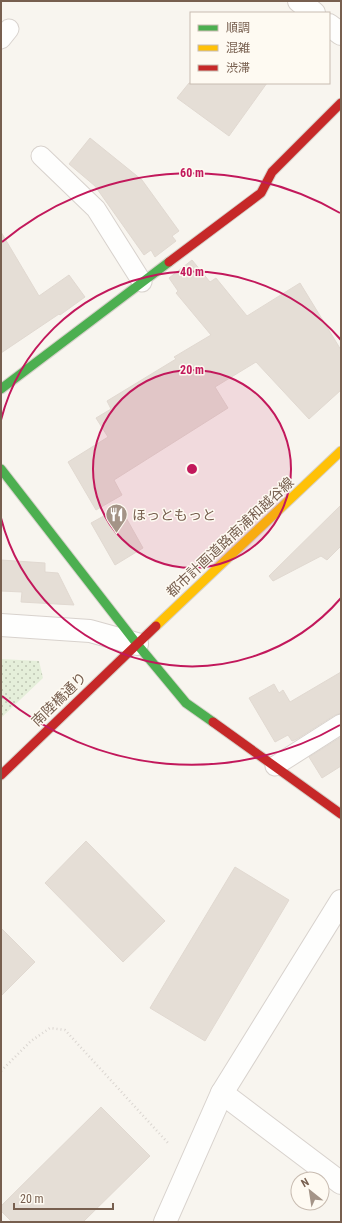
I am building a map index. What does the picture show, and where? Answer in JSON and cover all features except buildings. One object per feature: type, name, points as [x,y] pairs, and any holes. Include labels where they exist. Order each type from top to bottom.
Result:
[{"type":"street","points":[[299,1],[313,12]]},
{"type":"street","points":[[330,26],[341,34]]},
{"type":"street","points":[[1,389],[261,193],[272,172],[341,103]]},
{"type":"street","name":"都市計画道路南浦和越谷線","points":[[137,644],[341,451]]},
{"type":"street","points":[[1,469],[137,644],[186,703],[341,814]]},
{"type":"street","points":[[1,625],[90,631],[137,644]]},
{"type":"street","name":"南陸橋通り","points":[[1,775],[137,644]]},
{"type":"street","points":[[165,1222],[222,1093],[341,901]]},
{"type":"street","points":[[222,1093],[341,1183]]},
{"type":"lane","points":[[41,156],[96,209],[142,282]]},
{"type":"lane","points":[[275,766],[341,724]]},
{"type":"path","points":[[1,1071],[31,1041],[50,1028],[65,1030],[189,1166]]},
{"type":"green space","points":[[1,659],[39,661],[43,678],[1,718]]},
{"type":"traffic: fast","points":[[1,389],[169,262]]},
{"type":"traffic: fast","points":[[1,469],[137,644],[186,703],[213,722]]},
{"type":"traffic: slow","points":[[156,626],[341,451]]},
{"type":"traffic: jam","points":[[169,262],[261,193],[272,172],[341,103]]},
{"type":"traffic: jam","points":[[1,775],[156,626]]},
{"type":"traffic: jam","points":[[213,722],[341,814]]},
{"type":"place","name":"ほっともっと","points":[[117,534]]}]
